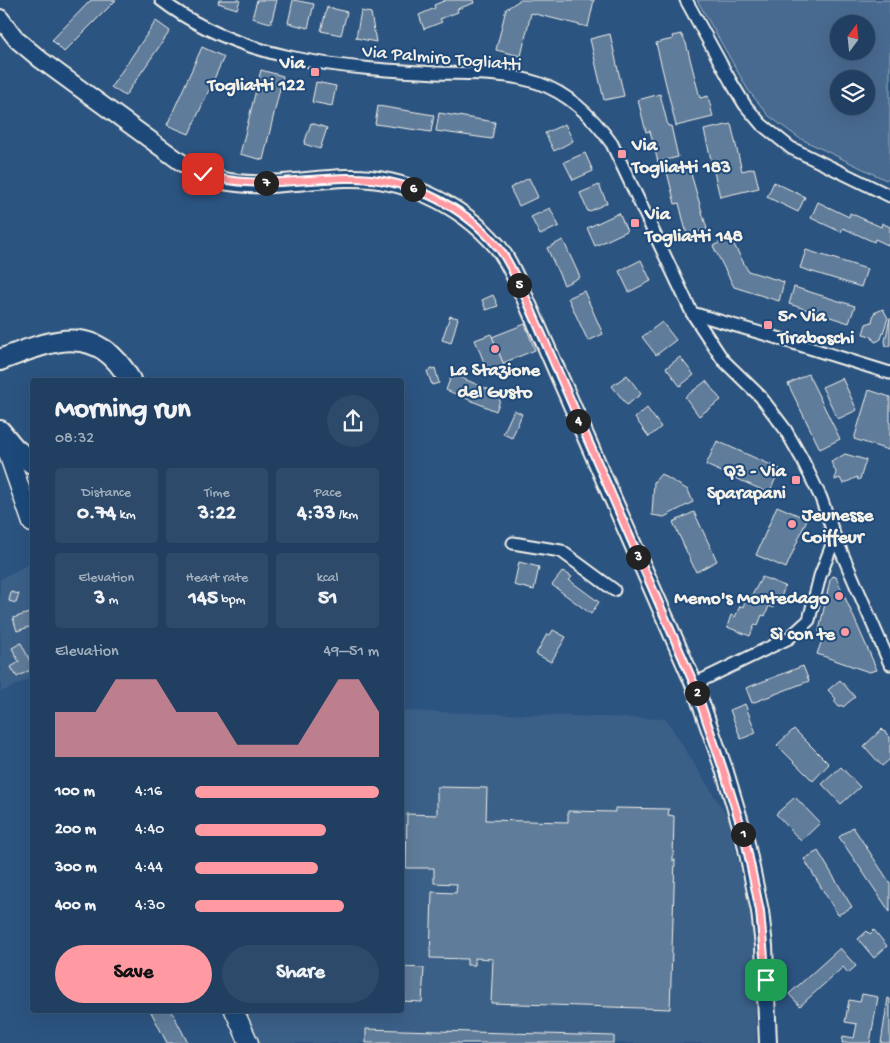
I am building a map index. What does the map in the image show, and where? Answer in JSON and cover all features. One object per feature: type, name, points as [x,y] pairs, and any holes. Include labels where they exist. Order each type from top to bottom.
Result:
[{"type":"highway","points":[[0,360],[51,343],[65,340],[82,341],[98,346],[112,354],[129,378]]},
{"type":"highway","points":[[0,432],[14,448],[30,461]]},
{"type":"main road","points":[[0,432],[30,517]]},
{"type":"main road","points":[[235,1013],[249,1043]]},
{"type":"street","name":"Via Palmiro Togliatti","points":[[162,0],[189,19],[213,32],[249,47],[276,54],[309,61],[398,71],[516,78],[538,83],[564,95],[581,108],[598,124],[612,144],[692,313],[723,360],[760,396],[785,429],[802,459],[821,498],[835,537],[890,664]]},
{"type":"street","points":[[686,0],[731,82],[746,106],[761,124],[791,148],[890,196]]},
{"type":"street","points":[[0,18],[18,40],[41,60],[182,163],[203,174],[221,180],[254,184],[348,178],[391,182],[432,196],[473,222],[498,247],[522,289],[694,684],[724,772],[745,839],[760,911],[764,946],[768,1043]]},
{"type":"street","points":[[692,313],[890,373]]},
{"type":"street","points":[[694,684],[789,638],[809,620],[820,576],[835,537]]},
{"type":"street","points":[[513,543],[561,551],[614,590]]},
{"type":"shaded area","points":[[697,0],[890,0],[890,177],[886,180],[799,138],[769,116],[748,90]]},
{"type":"shaded area","points":[[30,563],[30,679],[1,692],[0,579]]},
{"type":"shaded area","points":[[404,711],[666,719],[728,818],[753,924],[756,1043],[259,1043],[245,1013],[404,1013]]},
{"type":"building","points":[[91,0],[116,0],[64,52],[52,40]]},
{"type":"building","points":[[219,0],[240,0],[237,9],[218,3]]},
{"type":"building","points":[[257,0],[277,0],[271,23],[252,18]]},
{"type":"building","points":[[293,0],[314,4],[308,28],[288,23]]},
{"type":"building","points":[[446,0],[473,0],[474,3],[457,9],[458,12],[440,19],[442,22],[424,29],[419,15],[435,8],[434,5]]},
{"type":"building","points":[[520,0],[594,0],[588,27],[531,13],[521,56],[496,50],[506,9]]},
{"type":"building","points":[[327,7],[347,12],[341,35],[321,31]]},
{"type":"building","points":[[361,11],[371,13],[376,42],[356,38]]},
{"type":"building","points":[[156,21],[170,31],[125,96],[111,87]]},
{"type":"building","points":[[610,34],[624,96],[604,100],[590,39]]},
{"type":"building","points":[[681,34],[686,43],[700,98],[708,96],[713,117],[676,126],[656,43],[673,39],[672,36]]},
{"type":"building","points":[[202,47],[224,57],[189,134],[167,125]]},
{"type":"building","points":[[261,70],[283,76],[263,160],[240,154]]},
{"type":"building","points":[[316,82],[336,86],[332,106],[312,102]]},
{"type":"building","points":[[660,94],[668,126],[671,126],[678,157],[658,162],[650,131],[646,132],[638,100]]},
{"type":"building","points":[[378,106],[434,115],[431,132],[375,124]]},
{"type":"building","points":[[439,113],[495,122],[492,139],[436,131]]},
{"type":"building","points":[[311,123],[327,128],[320,149],[304,144]]},
{"type":"building","points":[[565,124],[573,141],[554,151],[545,133]]},
{"type":"building","points":[[731,124],[742,171],[754,168],[759,188],[720,197],[704,130]]},
{"type":"building","points":[[585,153],[593,171],[573,180],[564,162]]},
{"type":"building","points":[[689,167],[707,229],[687,235],[679,203],[675,204],[667,172]]},
{"type":"building","points":[[529,178],[538,197],[519,206],[510,188]]},
{"type":"building","points":[[774,182],[805,197],[798,212],[767,197]]},
{"type":"building","points":[[599,185],[607,203],[588,212],[580,193]]},
{"type":"building","points":[[818,202],[849,217],[850,213],[881,227],[882,223],[890,227],[890,246],[875,239],[874,242],[843,228],[841,232],[811,218]]},
{"type":"building","points":[[550,208],[559,226],[540,235],[531,217]]},
{"type":"building","points":[[619,213],[627,231],[595,246],[587,228]]},
{"type":"building","points":[[730,237],[748,271],[784,282],[779,301],[734,287],[713,246]]},
{"type":"building","points":[[563,240],[580,277],[564,285],[547,248]]},
{"type":"building","points":[[806,250],[867,269],[861,287],[800,268]]},
{"type":"building","points":[[641,260],[651,281],[629,292],[619,271]]},
{"type":"building","points":[[794,287],[855,306],[849,323],[789,304]]},
{"type":"building","points":[[584,291],[603,334],[588,341],[568,298]]},
{"type":"building","points":[[493,295],[498,306],[486,310],[482,300]]},
{"type":"building","points":[[883,309],[888,318],[881,339],[876,342],[871,336],[863,334],[866,324],[872,322],[874,313]]},
{"type":"building","points":[[450,316],[458,318],[451,343],[442,340]]},
{"type":"building","points":[[890,318],[890,345],[886,346],[885,341]]},
{"type":"building","points":[[662,322],[676,340],[656,355],[642,337]]},
{"type":"building","points":[[525,324],[535,350],[503,363],[492,337]]},
{"type":"building","points":[[491,334],[504,365],[488,372],[475,340]]},
{"type":"building","points":[[680,357],[694,375],[680,386],[666,368]]},
{"type":"building","points":[[435,368],[439,383],[432,385],[427,371]]},
{"type":"building","points":[[452,374],[502,395],[496,411],[446,390]]},
{"type":"building","points":[[808,374],[840,439],[820,449],[788,384]]},
{"type":"building","points":[[627,375],[641,394],[627,405],[612,386]]},
{"type":"building","points":[[842,378],[857,410],[838,419],[822,387]]},
{"type":"building","points":[[706,381],[721,400],[699,416],[685,397]]},
{"type":"building","points":[[869,390],[890,397],[890,443],[888,450],[854,439]]},
{"type":"building","points":[[647,408],[661,427],[649,437],[635,418]]},
{"type":"building","points":[[514,410],[522,414],[512,438],[503,434]]},
{"type":"building","points":[[717,441],[780,469],[769,493],[706,465]]},
{"type":"building","points":[[845,454],[866,460],[860,479],[858,480],[857,477],[843,484],[840,478],[835,480],[836,472],[831,462]]},
{"type":"building","points":[[661,474],[688,490],[693,502],[664,517],[652,515],[654,482]]},
{"type":"building","points":[[777,506],[807,519],[786,568],[756,555]]},
{"type":"building","points":[[694,512],[717,561],[696,572],[673,522]]},
{"type":"building","points":[[519,562],[539,567],[534,590],[514,585]]},
{"type":"building","points":[[563,571],[572,577],[569,580],[599,602],[591,614],[552,585]]},
{"type":"building","points":[[833,576],[836,577],[877,670],[869,672],[817,654],[822,640],[819,631],[830,580]]},
{"type":"building","points":[[762,577],[785,586],[781,597],[778,596],[773,608],[769,606],[765,616],[762,615],[758,625],[755,624],[750,636],[727,627],[731,615],[735,617],[740,606],[743,607],[747,595],[751,597]]},
{"type":"building","points":[[11,592],[19,594],[16,603],[9,601]]},
{"type":"building","points":[[30,613],[30,627],[17,631],[13,618]]},
{"type":"building","points":[[553,630],[566,637],[551,662],[536,654],[547,634],[550,635]]},
{"type":"building","points":[[21,643],[30,661],[30,670],[17,677],[11,667],[19,662],[12,648]]},
{"type":"building","points":[[803,666],[809,681],[752,703],[746,688]]},
{"type":"building","points":[[840,680],[855,697],[843,707],[841,705],[839,707],[834,701],[836,699],[828,690]]},
{"type":"building","points":[[745,704],[756,733],[741,739],[730,710]]},
{"type":"building","points":[[794,729],[829,764],[813,781],[777,745]]},
{"type":"building","points":[[882,729],[890,737],[890,759],[882,766],[864,746]]},
{"type":"building","points":[[841,767],[860,787],[841,804],[822,784]]},
{"type":"building","points":[[437,787],[487,788],[486,820],[568,822],[568,811],[615,812],[615,808],[669,809],[668,815],[674,816],[673,861],[675,859],[670,1009],[491,1003],[493,959],[475,958],[475,965],[467,965],[467,959],[430,958],[432,892],[456,893],[457,884],[434,883],[434,868],[406,868],[407,814],[437,815]]},
{"type":"building","points":[[795,797],[820,823],[801,841],[776,814]]},
{"type":"building","points":[[853,827],[890,883],[890,912],[839,837]]},
{"type":"building","points":[[818,851],[852,907],[838,915],[804,859]]},
{"type":"building","points":[[874,930],[887,946],[874,958],[858,939],[867,931],[870,934]]},
{"type":"building","points":[[840,948],[856,966],[848,973],[843,967],[800,1006],[789,994]]},
{"type":"building","points":[[404,967],[424,968],[422,1002],[404,1001]]},
{"type":"building","points":[[862,994],[878,997],[870,1043],[842,1043],[843,1036],[854,1038],[857,1024],[845,1022],[849,1000],[860,1002]]},
{"type":"building","points":[[888,998],[890,999],[890,1043],[881,1043]]},
{"type":"building","points":[[152,1013],[173,1013],[188,1043],[167,1043]]},
{"type":"building","points":[[366,1029],[614,1036],[614,1043],[366,1043]]},
{"type":"place","name":"Via Togliatti 122","points":[[315,72]]},
{"type":"place","name":"Via Togliatti 183","points":[[622,154]]},
{"type":"place","name":"Via Togliatti 148","points":[[635,223]]},
{"type":"place","name":"5^ Via Tiraboschi","points":[[768,325]]},
{"type":"place","name":"La Stazione del Gusto","points":[[495,349]]},
{"type":"place","name":"Q3 - Via Sparapani","points":[[796,480]]},
{"type":"place","name":"Jeunesse Coiffeur","points":[[792,524]]},
{"type":"place","name":"Memo's Montedago","points":[[839,596]]},
{"type":"place","name":"Sì con te","points":[[845,632]]},
{"type":"route","points":[[203,174],[221,180],[254,184],[348,178],[391,182],[432,196],[473,222],[498,247],[522,289],[694,684],[745,839],[760,911],[766,980]]}]
